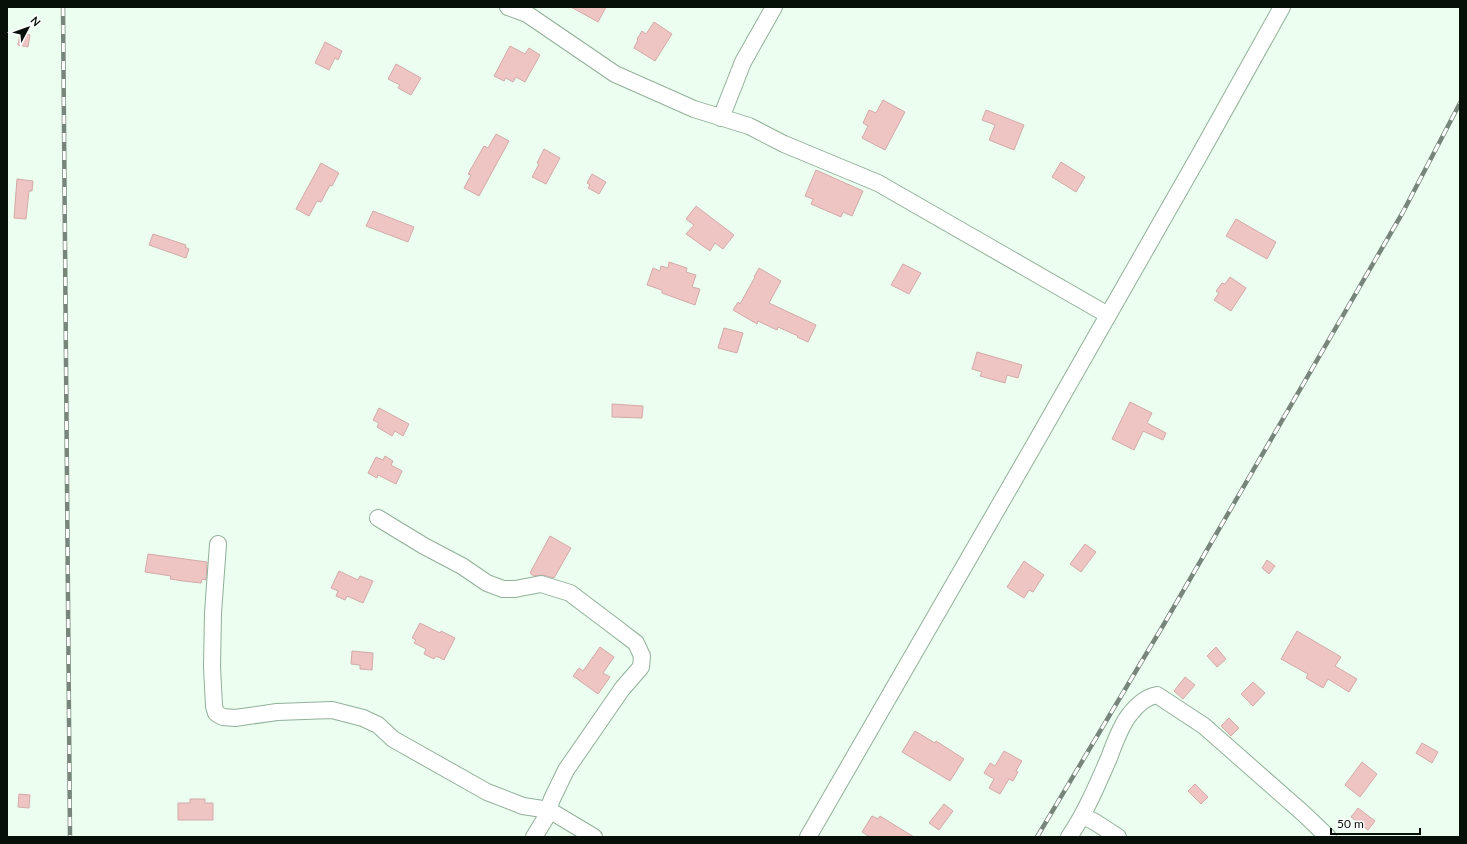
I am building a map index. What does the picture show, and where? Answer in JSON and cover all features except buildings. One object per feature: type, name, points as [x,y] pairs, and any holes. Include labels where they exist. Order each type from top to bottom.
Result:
[{"type":"street","points":[[508,7],[527,14],[615,74],[694,109],[748,126],[784,144],[878,183],[1108,315]]},
{"type":"street","points":[[722,118],[744,62],[774,7]]},
{"type":"street","points":[[808,837],[1108,315],[1282,7]]},
{"type":"street","points":[[378,518],[424,546],[462,566],[487,583],[503,589],[515,589],[541,584],[570,593],[636,643],[642,656],[641,666],[622,689],[570,765],[552,799],[549,810],[534,837]]},
{"type":"street","points":[[218,544],[213,613],[212,667],[214,706],[216,713],[223,717],[235,718],[277,712],[332,710],[363,718],[378,725],[393,739],[487,792],[523,806],[549,810],[594,837]]},
{"type":"street","points":[[1069,837],[1083,816],[1116,740],[1129,715],[1141,702],[1150,696],[1157,695],[1204,726],[1328,837]]},
{"type":"street","points":[[1083,816],[1118,837]]},
{"type":"railway","points":[[63,7],[70,837]]},
{"type":"railway","points":[[1037,837],[1164,624],[1403,212],[1460,103]]}]
